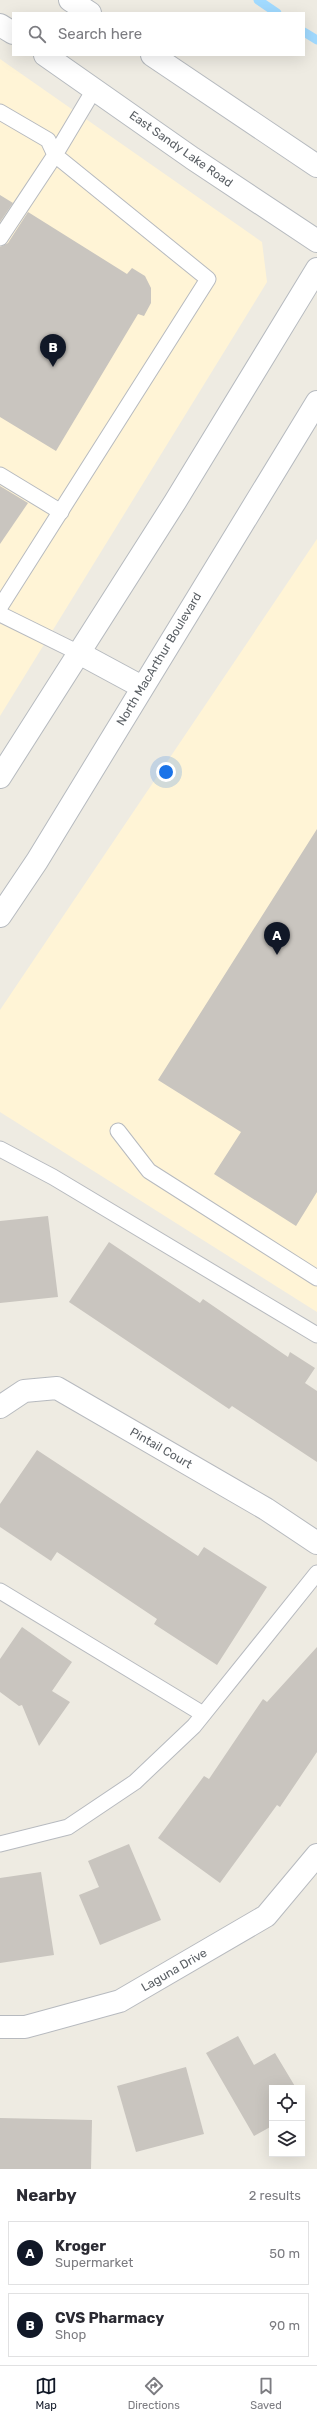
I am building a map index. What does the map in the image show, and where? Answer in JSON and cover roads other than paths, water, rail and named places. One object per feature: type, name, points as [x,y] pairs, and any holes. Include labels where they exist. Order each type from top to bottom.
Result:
[{"type":"main road","points":[[70,0],[88,12]]},
{"type":"main road","points":[[0,25],[12,32]]},
{"type":"main road","name":"East Sandy Lake Road","points":[[47,56],[95,88],[192,158],[317,242]]},
{"type":"main road","points":[[153,56],[317,166]]},
{"type":"main road","points":[[0,777],[175,502],[317,269]]},
{"type":"main road","name":"North MacArthur Boulevard","points":[[0,916],[37,861],[317,402]]},
{"type":"main road","points":[[79,653],[142,687]]},
{"type":"main road","name":"Pintail Court","points":[[0,1407],[24,1391],[57,1388],[266,1509],[317,1543]]},
{"type":"main road","name":"Laguna Drive","points":[[0,2027],[25,2027],[120,2001],[266,1916],[317,1855]]},
{"type":"lane","points":[[0,238],[56,155],[95,88]]},
{"type":"lane","points":[[0,112],[48,140],[56,155],[208,279],[0,607]]},
{"type":"lane","points":[[0,475],[61,512]]},
{"type":"lane","points":[[0,614],[79,653]]},
{"type":"lane","points":[[118,1131],[149,1171],[317,1278]]},
{"type":"lane","points":[[0,1149],[53,1177],[317,1335]]},
{"type":"lane","points":[[0,1844],[68,1827],[135,1782],[203,1714],[317,1573]]},
{"type":"lane","points":[[0,1591],[203,1714]]},
{"type":"waterway","points":[[258,0],[276,12]]},
{"type":"waterway","points":[[305,33],[317,40]]},
{"type":"place","name":"CVS Pharmacy","points":[[53,367]]},
{"type":"place","name":"Kroger","points":[[277,955]]}]
